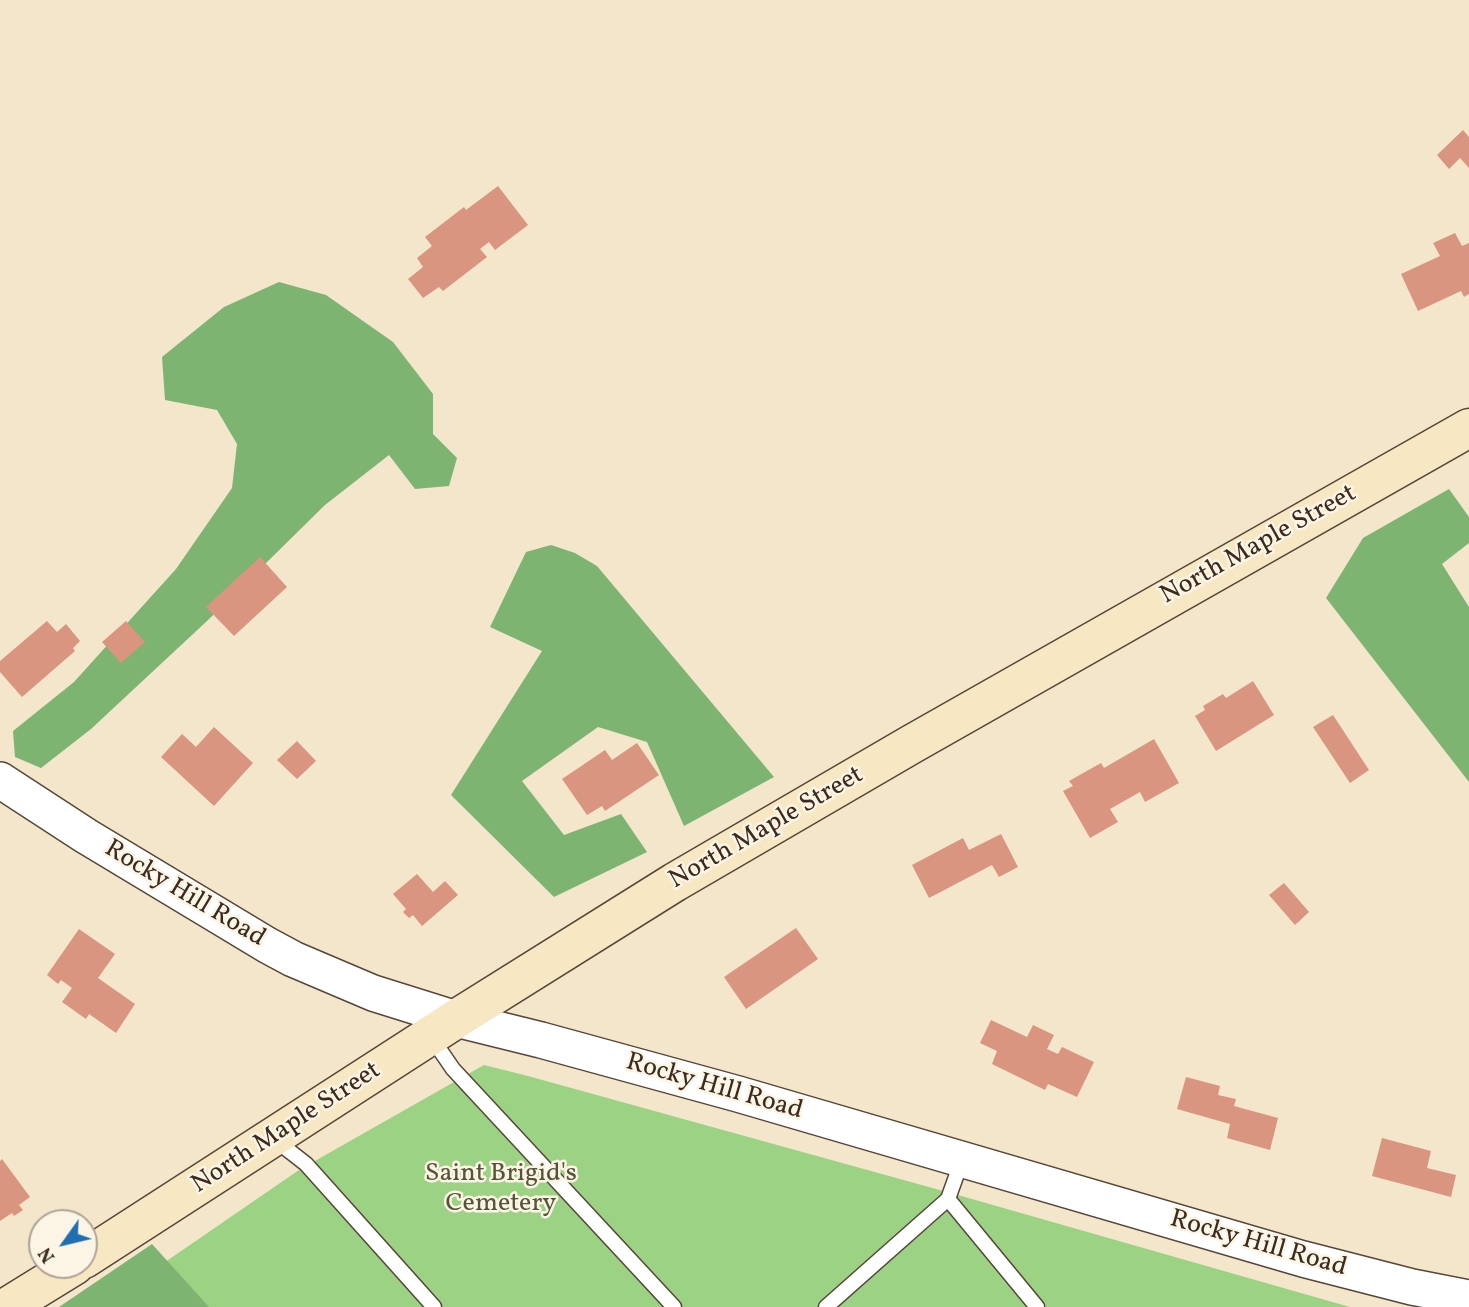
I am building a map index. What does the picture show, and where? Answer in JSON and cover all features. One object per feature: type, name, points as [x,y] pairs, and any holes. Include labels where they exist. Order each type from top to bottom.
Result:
[{"type":"main road","name":"North Maple Street","points":[[98,1250],[443,1027],[676,882],[900,751],[1469,428]]},
{"type":"main road","points":[[7,1307],[52,1279]]},
{"type":"street","name":"Rocky Hill Road","points":[[0,780],[86,836],[293,959],[443,1027],[541,1040],[738,1094],[1303,1259],[1412,1287],[1469,1298]]},
{"type":"lane","points":[[443,1027],[453,1069],[674,1307]]},
{"type":"lane","points":[[273,1138],[306,1164],[434,1307]]},
{"type":"lane","points":[[826,1307],[948,1199],[962,1160]]},
{"type":"lane","points":[[948,1199],[1037,1307]]},
{"type":"green space","points":[[279,282],[326,295],[393,342],[433,394],[433,434],[457,458],[449,486],[415,489],[389,455],[325,505],[207,621],[91,729],[41,768],[15,757],[13,731],[74,682],[176,569],[232,488],[237,444],[217,410],[165,400],[162,357],[224,307]]},
{"type":"green space","points":[[1449,489],[1469,517],[1469,543],[1442,564],[1469,607],[1469,782],[1326,598],[1363,538]]},
{"type":"green space","points":[[551,545],[575,553],[597,566],[774,777],[684,826],[647,742],[598,727],[522,781],[564,835],[621,814],[647,852],[554,897],[451,795],[542,651],[490,627],[526,552]]},
{"type":"green space","name":"Saint Brigid's Cemetery","points":[[484,1065],[965,1197],[1350,1307],[198,1307],[155,1269],[299,1170]]},
{"type":"green space","points":[[152,1244],[209,1307],[59,1307]]},
{"type":"building","points":[[1463,130],[1469,137],[1469,168],[1460,158],[1449,169],[1437,155]]},
{"type":"building","points":[[498,186],[528,225],[495,250],[489,242],[480,249],[487,257],[443,291],[439,287],[423,298],[408,279],[423,267],[417,258],[432,246],[425,237],[464,207],[466,210]]},
{"type":"building","points":[[1455,233],[1462,246],[1469,243],[1469,294],[1464,297],[1461,291],[1418,311],[1401,274],[1440,256],[1433,243]]},
{"type":"building","points":[[260,557],[287,587],[234,636],[206,607]]},
{"type":"building","points":[[47,621],[57,632],[66,624],[80,641],[73,648],[75,651],[22,697],[0,672],[0,661]]},
{"type":"building","points":[[126,621],[145,642],[121,663],[102,642]]},
{"type":"building","points":[[1253,681],[1274,715],[1216,751],[1195,716],[1205,710],[1203,706],[1223,694],[1226,698]]},
{"type":"building","points":[[1333,715],[1369,770],[1350,783],[1313,727]]},
{"type":"building","points":[[214,727],[253,763],[214,806],[161,757],[182,734],[196,747]]},
{"type":"building","points":[[1154,739],[1179,783],[1145,802],[1140,792],[1110,809],[1118,822],[1090,838],[1063,791],[1073,786],[1069,781],[1101,763],[1104,768]]},
{"type":"building","points":[[297,741],[316,761],[297,779],[277,760]]},
{"type":"building","points":[[637,743],[659,775],[605,811],[602,806],[587,815],[562,779],[605,750],[612,760]]},
{"type":"building","points":[[1001,834],[1018,867],[999,877],[992,865],[929,898],[912,865],[963,838],[969,850]]},
{"type":"building","points":[[417,874],[433,892],[445,881],[458,895],[422,926],[413,915],[409,918],[403,912],[406,909],[393,894]]},
{"type":"building","points":[[1284,883],[1309,912],[1295,925],[1269,895]]},
{"type":"building","points":[[796,928],[818,959],[746,1009],[724,977]]},
{"type":"building","points":[[79,929],[115,954],[98,978],[135,1004],[116,1033],[89,1014],[86,1019],[62,1002],[72,988],[61,980],[58,984],[47,975]]},
{"type":"building","points":[[991,1020],[1027,1037],[1033,1025],[1054,1035],[1047,1049],[1058,1054],[1062,1047],[1094,1062],[1077,1097],[1048,1084],[1045,1090],[992,1064],[997,1051],[980,1043]]},
{"type":"building","points":[[1186,1077],[1220,1086],[1218,1095],[1236,1099],[1234,1106],[1278,1118],[1270,1150],[1227,1138],[1230,1124],[1177,1109]]},
{"type":"building","points":[[1382,1138],[1431,1151],[1427,1168],[1456,1175],[1451,1197],[1372,1176]]},
{"type":"building","points":[[2,1159],[30,1197],[19,1205],[23,1210],[0,1221],[0,1161]]}]
